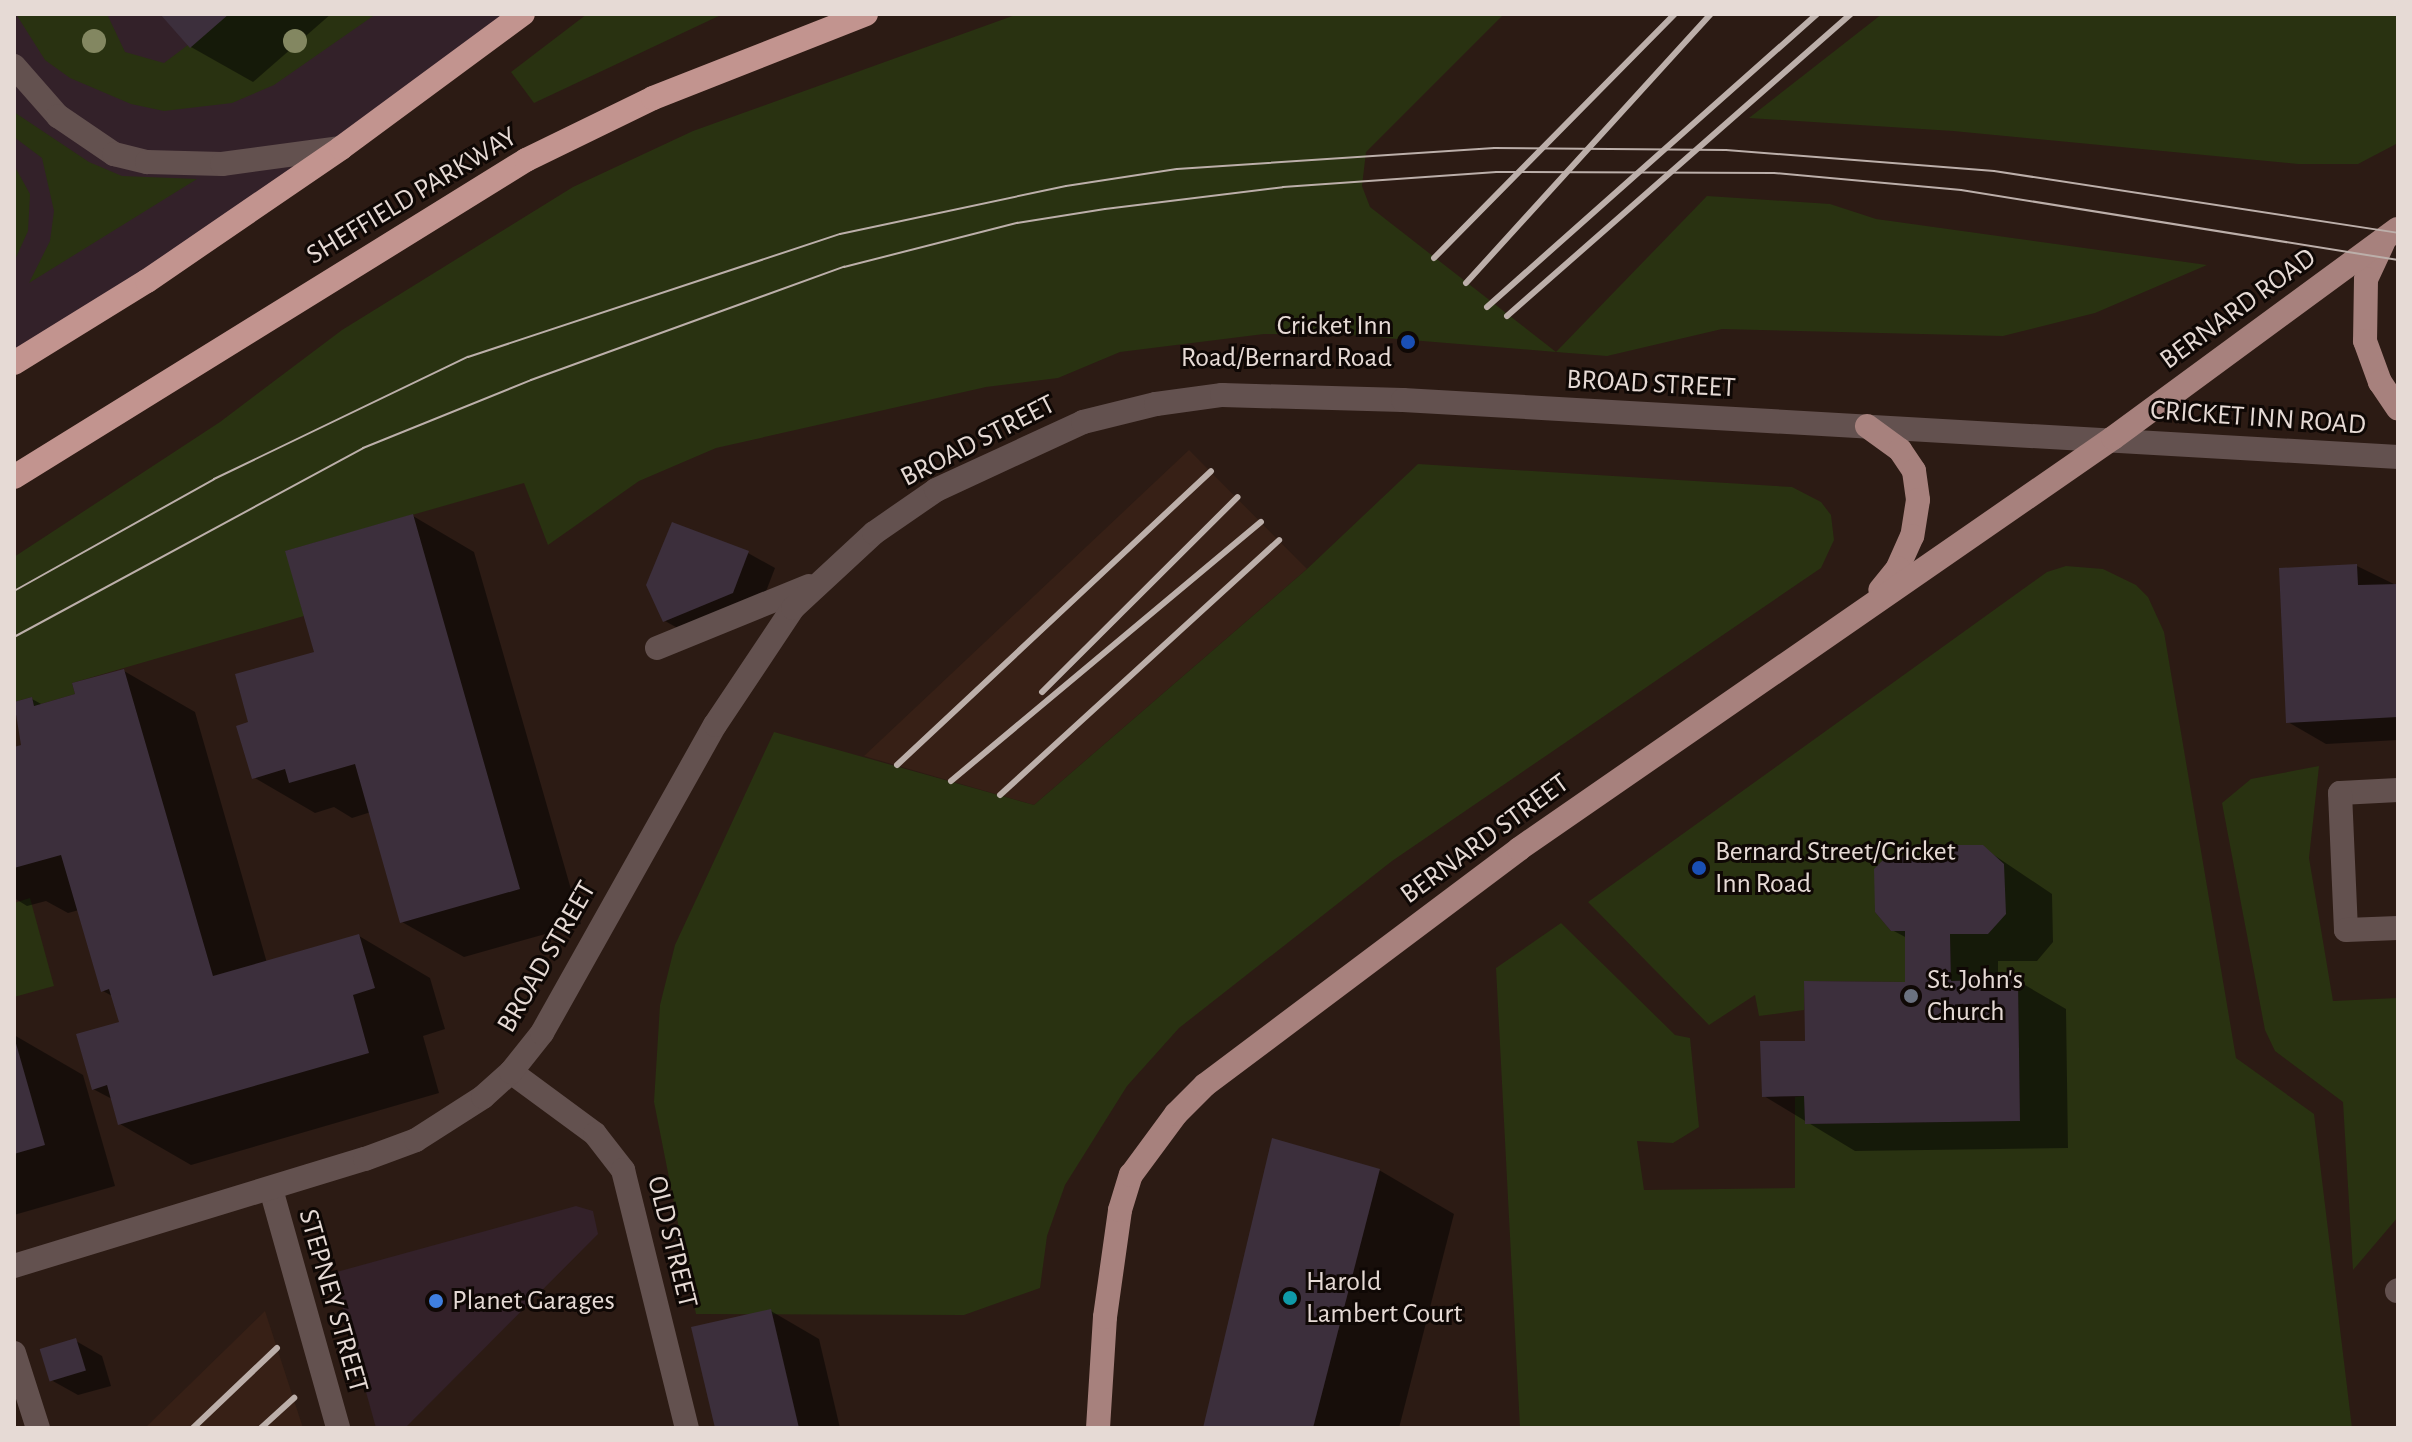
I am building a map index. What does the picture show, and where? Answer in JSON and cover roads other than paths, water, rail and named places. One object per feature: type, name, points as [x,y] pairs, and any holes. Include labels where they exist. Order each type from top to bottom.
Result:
[{"type":"highway","points":[[14,363],[147,281],[341,148],[523,14]]},
{"type":"highway","name":"SHEFFIELD PARKWAY","points":[[14,477],[526,160],[653,98],[866,14]]},
{"type":"main road","points":[[2396,230],[2373,256],[2366,279],[2364,322],[2380,382],[2398,409]]},
{"type":"main road","name":"BERNARD ROAD","points":[[2113,438],[2396,230]]},
{"type":"main road","points":[[1863,610],[1898,568],[1912,536],[1918,500],[1914,471],[1900,450],[1867,426]]},
{"type":"main road","name":"BERNARD STREET","points":[[1098,1428],[1120,1210],[1131,1175],[1176,1114],[1205,1085],[1519,849],[2113,438]]},
{"type":"street","points":[[15,68],[58,116],[114,154],[169,164],[222,164],[341,148]]},
{"type":"street","name":"BROAD STREET","points":[[14,1266],[271,1189],[416,1140],[452,1119],[511,1072],[542,1033],[715,725],[774,634],[815,583],[904,511],[969,473],[1083,422],[1192,398],[1403,400],[2113,438]]},
{"type":"street","name":"CRICKET INN ROAD","points":[[2113,438],[2398,457]]},
{"type":"street","points":[[657,648],[815,583]]},
{"type":"street","points":[[2398,790],[2340,793],[2346,930],[2398,928]]},
{"type":"street","name":"OLD STREET","points":[[511,1072],[595,1134],[623,1170],[687,1428]]},
{"type":"street","name":"STEPNEY STREET","points":[[271,1189],[338,1428]]},
{"type":"street","points":[[14,1353],[38,1428]]},
{"type":"tram line","points":[[14,591],[214,479],[468,357],[840,234],[1066,186],[1177,169],[1494,148],[1726,150],[1994,171],[2398,233]]},
{"type":"tram line","points":[[14,637],[363,448],[531,380],[844,267],[1017,223],[1105,209],[1283,187],[1496,172],[1774,173],[1961,190],[2398,260]]},
{"type":"railway","points":[[1434,258],[1675,14]]},
{"type":"railway","points":[[1466,283],[1711,14]]},
{"type":"railway","points":[[1487,307],[1817,14]]},
{"type":"railway","points":[[1507,316],[1851,14]]},
{"type":"railway","points":[[897,765],[1211,471]]},
{"type":"railway","points":[[1042,692],[1238,497]]},
{"type":"railway","points":[[951,781],[1261,522]]},
{"type":"railway","points":[[1000,795],[1279,540]]},
{"type":"railway","points":[[193,1428],[277,1348]]},
{"type":"railway","points":[[261,1428],[294,1398]]},
{"type":"place","name":"Cricket Inn Road/Bernard Road","points":[[1408,342]]},
{"type":"place","name":"Bernard Street/Cricket Inn Road","points":[[1699,868]]},
{"type":"place","name":"St. John's Church","points":[[1911,996]]},
{"type":"place","name":"Harold Lambert Court","points":[[1290,1298]]},
{"type":"place","name":"Planet Garages","points":[[436,1301]]}]
